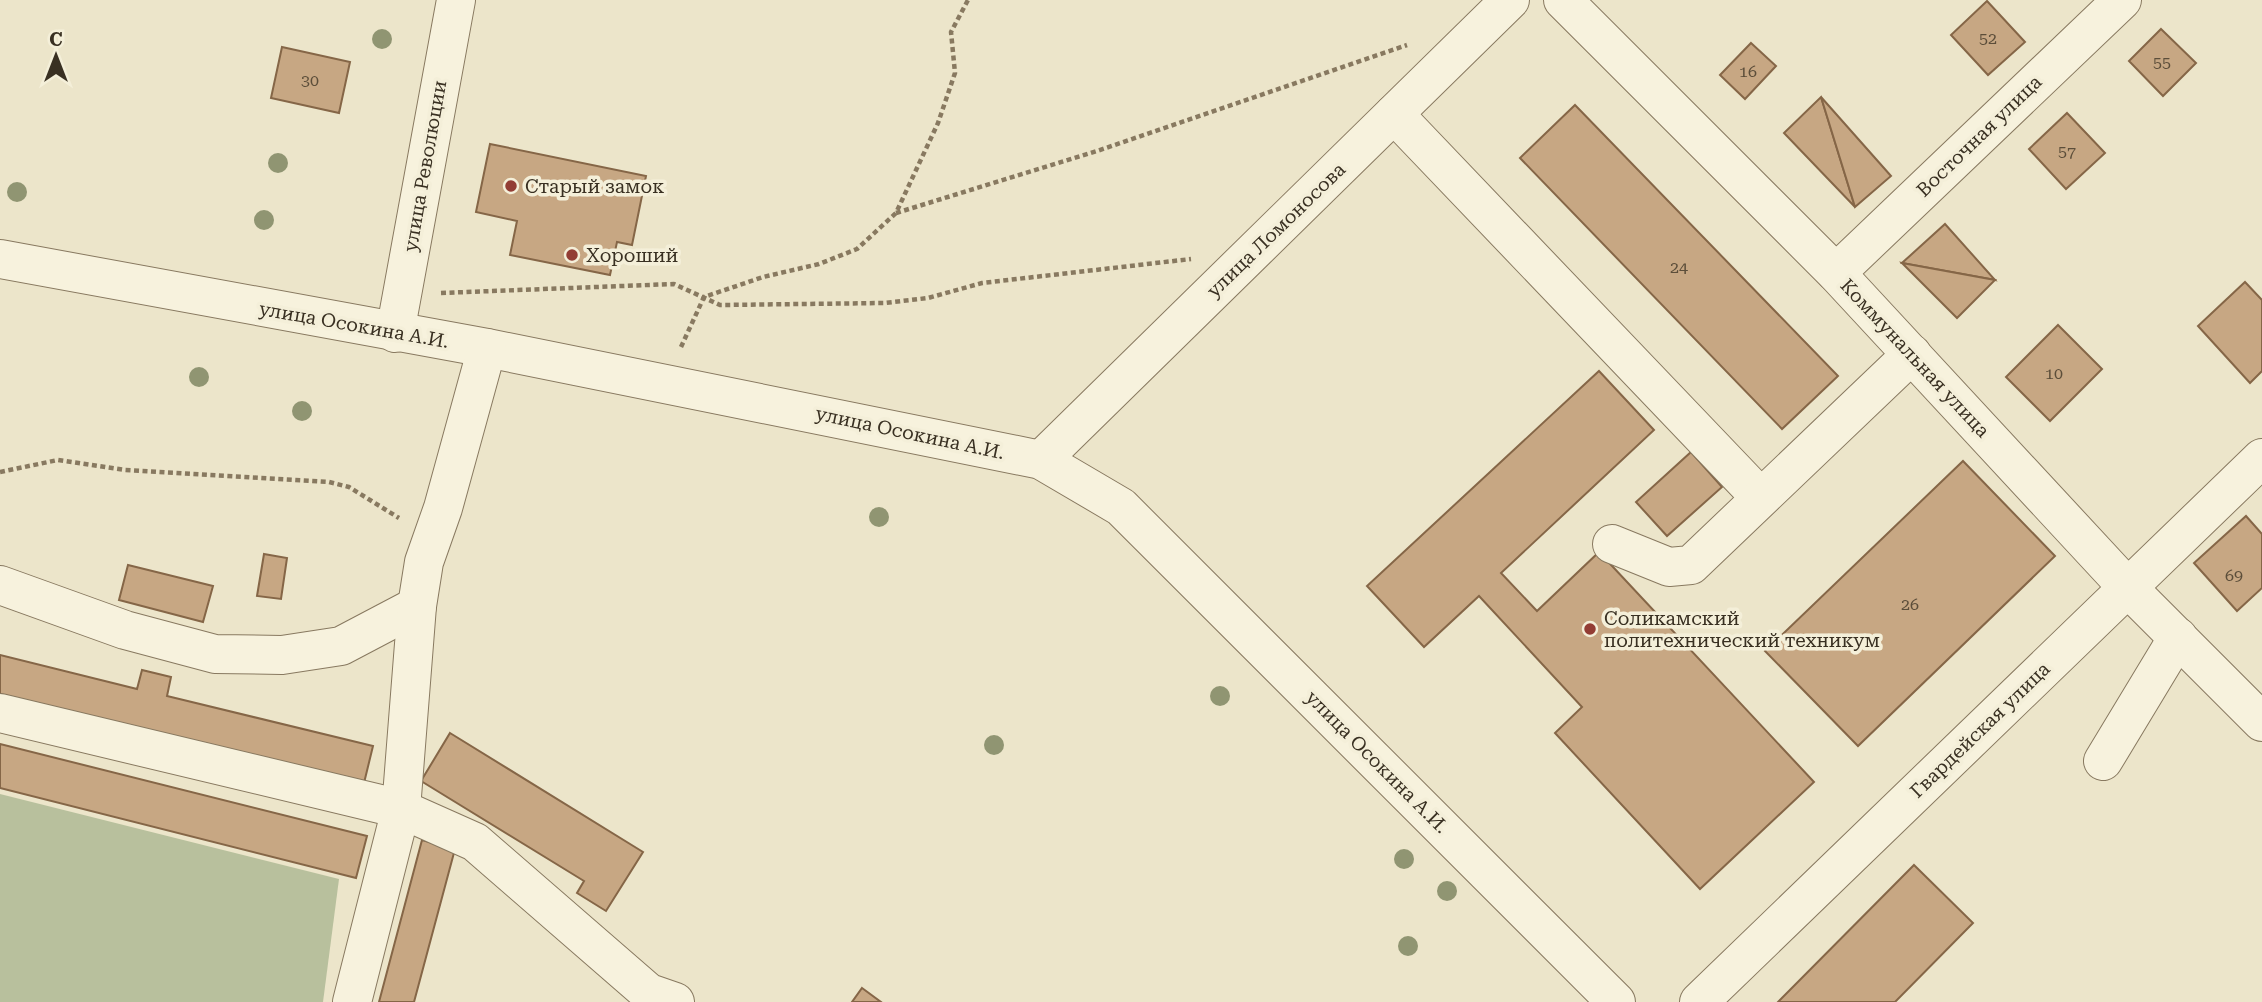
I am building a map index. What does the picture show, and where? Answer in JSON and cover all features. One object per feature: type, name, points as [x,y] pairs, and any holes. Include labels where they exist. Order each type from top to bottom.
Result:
[{"type":"street","name":"улица Революции","points":[[398,315],[456,0]]},
{"type":"street","name":"улица Ломоносова","points":[[1041,460],[1510,0]]},
{"type":"street","name":"Коммунальная улица","points":[[1563,0],[1836,273],[2128,587],[2262,722]]},
{"type":"street","name":"Восточная улица","points":[[1836,273],[2122,0]]},
{"type":"street","points":[[1394,114],[1760,497]]},
{"type":"street","name":"улица Осокина А.И.","points":[[0,259],[398,315],[487,348],[1041,460],[1121,507],[1616,1002]]},
{"type":"street","points":[[352,1002],[401,809],[417,606],[424,562],[487,348]]},
{"type":"street","points":[[1612,544],[1669,567],[1691,565],[1912,355]]},
{"type":"street","name":"Гвардейская улица","points":[[1699,1002],[2262,458]]},
{"type":"street","points":[[0,585],[125,630],[215,654],[282,655],[341,646],[417,606]]},
{"type":"street","points":[[2103,761],[2178,637]]},
{"type":"street","points":[[0,713],[401,809],[475,842],[657,999]]},
{"type":"path","points":[[664,383],[704,297],[763,277],[819,264],[858,248],[896,213],[947,98],[955,73],[951,32],[968,0]]},
{"type":"path","points":[[896,213],[1097,151],[1419,41]]},
{"type":"path","points":[[398,315],[464,290],[674,284],[720,305],[885,303],[928,298],[982,283],[1254,251]]},
{"type":"path","points":[[0,472],[58,460],[125,470],[329,482],[349,487],[433,537]]},
{"type":"green space","points":[[0,794],[339,879],[323,1002],[0,1002]]},
{"type":"building","points":[[1987,1],[2025,42],[1988,75],[1951,35]]},
{"type":"building","points":[[2161,29],[2196,63],[2163,96],[2129,61]]},
{"type":"building","points":[[1751,43],[1776,66],[1745,99],[1720,75]]},
{"type":"building","points":[[282,47],[350,62],[339,113],[271,98]]},
{"type":"building","points":[[1821,97],[1855,207],[1784,133]]},
{"type":"building","points":[[1821,97],[1891,176],[1855,207]]},
{"type":"building","points":[[1575,105],[1838,376],[1782,429],[1520,158]]},
{"type":"building","points":[[2067,113],[2105,153],[2066,189],[2029,149]]},
{"type":"building","points":[[490,144],[646,176],[632,245],[617,242],[610,275],[510,255],[517,221],[476,212]]},
{"type":"building","points":[[1945,224],[1995,280],[1902,263]]},
{"type":"building","points":[[1902,263],[1995,280],[1957,318]]},
{"type":"building","points":[[2245,282],[2262,300],[2262,371],[2250,383],[2198,326]]},
{"type":"building","points":[[2058,325],[2102,369],[2050,421],[2006,377]]},
{"type":"building","name":"Соликамский политехнический техникум","points":[[1599,371],[1654,430],[1501,573],[1537,611],[1599,552],[1814,782],[1700,889],[1555,733],[1582,707],[1479,596],[1424,647],[1367,586]]},
{"type":"building","points":[[1691,452],[1722,487],[1667,536],[1636,502]]},
{"type":"building","points":[[1963,461],[2055,556],[1858,746],[1765,651]]},
{"type":"building","points":[[2246,516],[2262,534],[2262,588],[2237,611],[2194,563]]},
{"type":"building","points":[[264,554],[287,558],[281,599],[257,596]]},
{"type":"building","points":[[128,565],[213,586],[203,622],[119,600]]},
{"type":"building","points":[[0,655],[137,689],[142,670],[171,677],[167,696],[373,746],[364,783],[0,694]]},
{"type":"building","points":[[450,733],[643,852],[606,911],[577,893],[584,881],[421,781]]},
{"type":"building","points":[[0,744],[367,836],[356,878],[0,788]]},
{"type":"building","points":[[422,840],[455,849],[414,1002],[379,1002]]},
{"type":"building","points":[[1914,865],[1973,923],[1895,1002],[1778,1002]]},
{"type":"building","points":[[862,988],[881,1002],[852,1002]]},
{"type":"place","name":"Старый замок","points":[[511,186]]},
{"type":"place","name":"Хороший","points":[[572,255]]},
{"type":"place","name":"Соликамский политехнический техникум","points":[[1590,629]]}]
